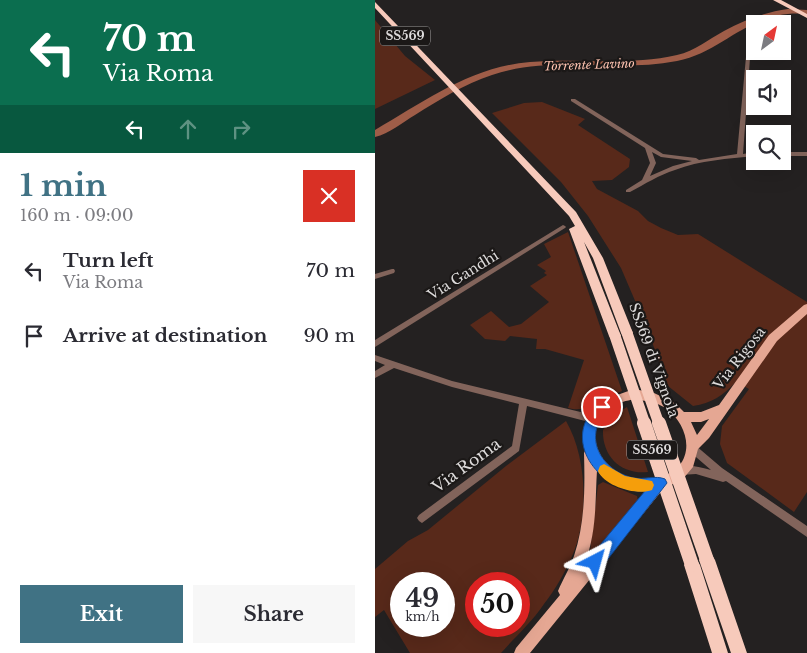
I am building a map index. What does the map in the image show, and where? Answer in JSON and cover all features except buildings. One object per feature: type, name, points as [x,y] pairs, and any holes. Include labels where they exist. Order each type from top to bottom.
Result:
[{"type":"highway","points":[[776,0],[807,16]]},
{"type":"highway","points":[[786,1],[807,12]]},
{"type":"highway","name":"SS569 di Vignola","points":[[375,4],[539,179],[571,221],[621,334],[700,562],[739,653]]},
{"type":"highway","name":"SS569 di Vignola","points":[[700,562],[720,653]]},
{"type":"main road","name":"Via Rigosa","points":[[692,448],[705,434],[721,408],[773,338],[807,308]]},
{"type":"main road","points":[[521,653],[660,483],[680,471],[686,464],[692,448],[692,434],[684,417],[663,400],[634,394],[608,403],[593,419],[589,433],[591,498],[589,533],[577,571],[551,616]]},
{"type":"main road","name":"Via Rigosa","points":[[684,417],[701,417],[721,408]]},
{"type":"main road","points":[[590,447],[597,462],[613,477],[636,485],[660,483]]},
{"type":"street","points":[[740,156],[748,60]]},
{"type":"street","points":[[573,100],[661,155],[696,160],[746,155]]},
{"type":"street","points":[[645,180],[653,163],[648,148]]},
{"type":"street","points":[[791,154],[807,154]]},
{"type":"street","points":[[628,191],[645,180],[696,160]]},
{"type":"street","name":"Via Gandhi","points":[[375,344],[563,228]]},
{"type":"street","points":[[375,277],[391,271]]},
{"type":"street","points":[[375,358],[452,384],[593,419]]},
{"type":"street","points":[[375,375],[393,364]]},
{"type":"street","name":"Via Roma","points":[[422,518],[516,448],[523,402]]},
{"type":"street","points":[[692,448],[731,482]]},
{"type":"street","points":[[680,471],[696,470],[731,482],[768,503],[807,532]]},
{"type":"shaded area","points":[[375,20],[405,56],[435,80],[375,109]]},
{"type":"shaded area","points":[[542,102],[585,119],[578,125],[630,159],[629,167],[612,180],[592,181],[597,189],[638,211],[648,221],[661,228],[678,235],[698,234],[807,302],[807,492],[794,512],[727,463],[720,444],[722,426],[749,389],[736,382],[716,398],[693,406],[668,386],[648,331],[621,268],[588,216],[561,182],[492,113],[524,103]]},
{"type":"shaded area","points":[[568,232],[622,391],[583,409],[568,408],[584,360],[545,349],[536,349],[537,339],[510,336],[505,341],[485,339],[470,325],[491,311],[509,327],[521,324],[549,302],[530,286],[547,275],[544,273],[546,271],[537,265],[551,257],[544,244]]},
{"type":"shaded area","points":[[627,407],[648,472],[638,472],[622,467],[615,462],[606,448],[603,430],[615,414]]},
{"type":"shaded area","points":[[566,421],[573,435],[582,469],[582,522],[573,554],[556,587],[530,622],[530,572],[465,572],[465,637],[516,637],[501,653],[410,653],[400,637],[455,637],[455,572],[390,572],[390,620],[384,610],[375,617],[375,569],[408,541],[428,530],[506,466]]},
{"type":"shaded area","points":[[603,482],[637,496],[638,502],[593,555],[590,551],[598,485]]},
{"type":"waterway","name":"Torrente Lavino","points":[[375,134],[439,96],[490,72],[549,63],[635,63],[677,58],[701,49],[726,33],[751,21],[788,11],[807,12]]},
{"type":"slow traffic","points":[[604,471],[623,482],[647,485]]},
{"type":"route","points":[[595,562],[660,483],[649,486],[623,482],[605,471],[597,462],[590,447],[589,433],[593,419],[602,407]]}]
